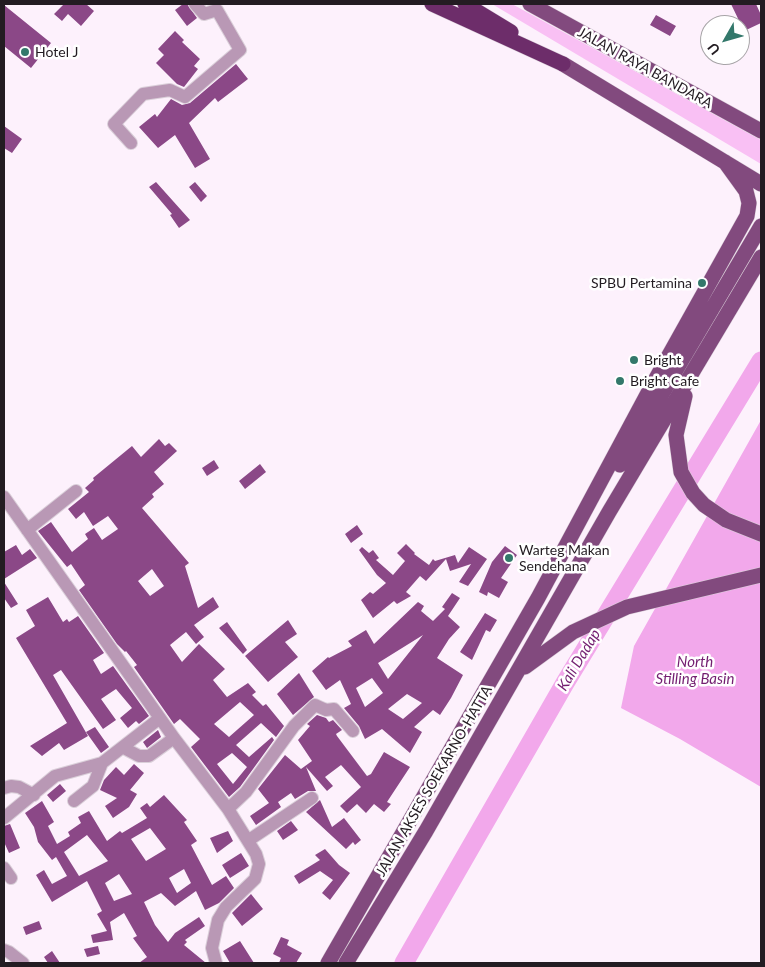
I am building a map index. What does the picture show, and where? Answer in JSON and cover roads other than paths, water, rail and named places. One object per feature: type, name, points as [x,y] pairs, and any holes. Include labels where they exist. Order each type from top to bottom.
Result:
[{"type":"highway","points":[[432,4],[563,64]]},
{"type":"highway","points":[[465,4],[563,64]]},
{"type":"main road","name":"JALAN RAYA BANDARA","points":[[530,4],[761,132]]},
{"type":"main road","points":[[563,64],[756,181],[761,192]]},
{"type":"main road","points":[[538,598],[649,391],[747,216],[750,203],[746,191],[725,162]]},
{"type":"main road","points":[[538,598],[675,374],[761,226]]},
{"type":"main road","name":"JALAN AKSES SOEKARNO-HATTA","points":[[346,963],[518,673],[609,512],[761,257]]},
{"type":"main road","points":[[688,382],[676,435],[681,472],[693,493],[704,505],[726,520],[761,534]]},
{"type":"main road","points":[[518,673],[573,632],[627,607],[761,575]]},
{"type":"main road","name":"JALAN AKSES SOEKARNO-HATTA","points":[[328,963],[538,598]]},
{"type":"street","points":[[131,143],[114,124],[143,94],[170,90],[185,97],[240,50],[217,10],[204,14],[194,4]]},
{"type":"street","points":[[27,530],[76,491]]},
{"type":"street","points":[[4,497],[174,738],[249,840],[257,859],[258,872],[251,885],[220,914],[212,948],[216,963]]},
{"type":"street","points":[[228,809],[246,792],[294,726],[315,705],[326,710],[334,709],[353,731]]},
{"type":"street","points":[[4,818],[55,776],[102,763],[124,748],[160,718]]},
{"type":"street","points":[[124,748],[139,756],[149,756],[174,738]]},
{"type":"street","points":[[74,801],[93,786],[102,763]]},
{"type":"street","points":[[4,788],[11,786],[19,787],[34,795]]},
{"type":"street","points":[[249,840],[312,798]]},
{"type":"street","points":[[4,950],[23,963]]},
{"type":"water","name":"North Stilling Basin","points":[[761,420],[761,787],[680,739],[621,708],[634,646]]},
{"type":"waterway","name":"Kali Dadap","points":[[404,963],[565,683],[761,361]]},
{"type":"place","name":"Hotel J","points":[[25,52]]},
{"type":"place","name":"SPBU Pertamina","points":[[702,283]]},
{"type":"place","name":"Bright","points":[[634,360]]},
{"type":"place","name":"Bright Cafe","points":[[620,381]]},
{"type":"place","name":"Warteg Makan Sendehana","points":[[509,558]]}]
